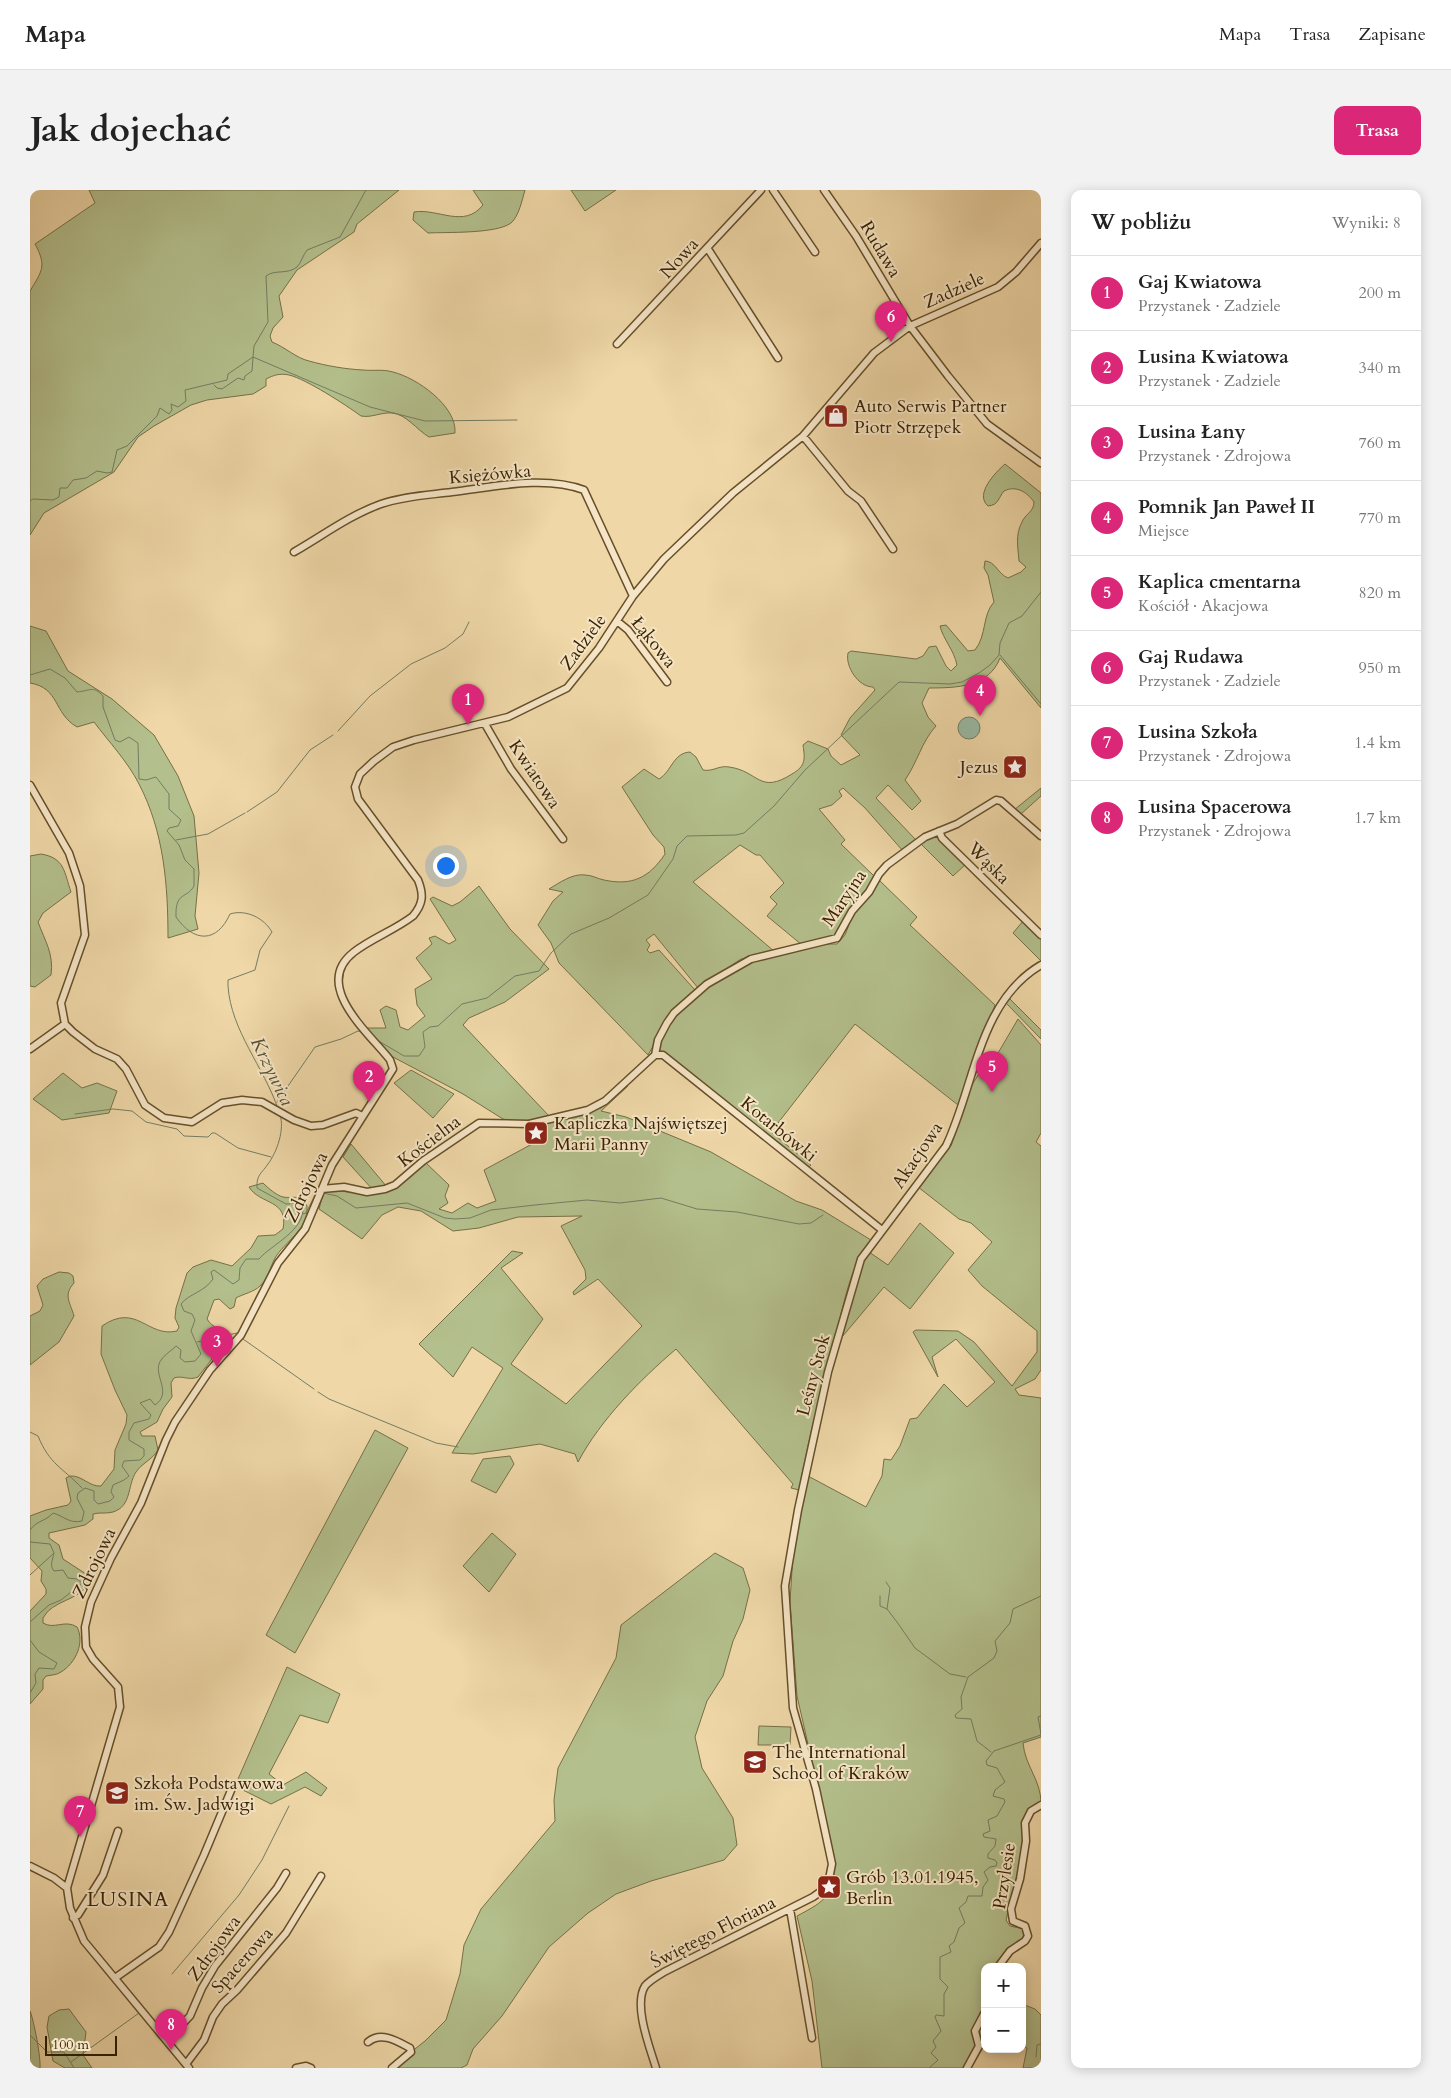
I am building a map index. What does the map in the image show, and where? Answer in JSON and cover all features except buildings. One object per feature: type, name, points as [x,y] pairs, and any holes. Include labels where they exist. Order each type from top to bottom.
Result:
[{"type":"street","name":"Nowa","points":[[617,344],[708,249],[761,190]]},
{"type":"street","points":[[773,190],[815,252]]},
{"type":"street","name":"Rudawa","points":[[824,190],[856,236],[910,326],[987,424],[1041,463]]},
{"type":"street","name":"Zadziele","points":[[364,1115],[390,1076],[393,1065],[352,1016],[340,991],[338,978],[340,969],[353,952],[414,916],[419,910],[423,896],[418,880],[358,799],[355,787],[357,779],[374,761],[393,747],[414,740],[485,724],[518,713],[566,688],[600,648],[633,596],[664,559],[712,511],[803,436],[874,353],[910,326],[998,286],[1016,272],[1041,243]]},
{"type":"street","points":[[708,249],[778,358]]},
{"type":"street","points":[[803,436],[848,491],[861,501],[893,549]]},
{"type":"street","name":"Księżówka","points":[[294,552],[356,516],[390,502],[511,485],[571,485],[584,490],[633,596]]},
{"type":"street","name":"Łąkowa","points":[[617,621],[628,630],[667,682]]},
{"type":"street","name":"Kwiatowa","points":[[485,724],[510,769],[563,839]]},
{"type":"street","points":[[30,785],[69,853],[80,886],[85,935],[62,1003],[65,1024],[83,1041],[117,1059],[126,1069],[145,1105],[164,1118],[192,1122],[222,1103],[231,1100],[254,1100],[311,1126],[324,1125],[356,1113],[364,1115]]},
{"type":"street","name":"Maryjna","points":[[655,1055],[658,1040],[667,1022],[699,991],[734,967],[751,959],[838,938],[852,911],[869,892],[879,874],[904,851],[925,837],[970,817],[998,800],[1041,836]]},
{"type":"street","name":"Wąska","points":[[939,831],[942,838],[1041,935]]},
{"type":"street","name":"Akacjowa","points":[[882,1230],[946,1146],[956,1123],[972,1069],[1004,998],[1020,980],[1041,965]]},
{"type":"street","points":[[30,1049],[65,1024]]},
{"type":"street","name":"Kościelna","points":[[322,1188],[344,1187],[367,1192],[385,1189],[395,1185],[423,1162],[479,1123],[529,1124],[588,1110],[605,1101],[655,1055]]},
{"type":"street","name":"Kotarbówki","points":[[655,1055],[663,1055],[882,1230]]},
{"type":"street","name":"Zdrojowa","points":[[188,2066],[84,1941],[73,1918],[67,1888],[120,1707],[118,1687],[93,1659],[86,1647],[84,1627],[91,1602],[111,1558],[141,1504],[175,1422],[210,1370],[240,1334],[278,1262],[305,1229],[332,1164],[364,1115]]},
{"type":"street","name":"Leśny Stok","points":[[794,1536],[814,1428],[828,1372],[861,1259],[882,1230]]},
{"type":"street","name":"Świętego Floriana","points":[[656,2068],[642,2019],[644,1987],[664,1972],[820,1892],[829,1879],[832,1864],[816,1789],[793,1708],[785,1586],[794,1536]]},
{"type":"street","points":[[115,1978],[159,1947],[169,1932],[232,1788]]},
{"type":"street","name":"Przylesie","points":[[1001,1963],[1010,1951],[1025,1941],[1028,1936],[1028,1930],[1025,1926],[1013,1921],[1011,1909],[1020,1879],[1026,1841],[1026,1822],[1031,1811],[1041,1805]]},
{"type":"street","points":[[73,1918],[78,1915],[103,1875],[118,1832]]},
{"type":"street","points":[[30,1866],[54,1878],[67,1888]]},
{"type":"street","name":"Zdrojowa","points":[[167,2040],[190,2016],[202,1988],[215,1966],[277,1888],[286,1873]]},
{"type":"street","name":"Spacerowa","points":[[188,2066],[204,2040],[213,2017],[222,2004],[237,1990],[286,1932],[322,1876]]},
{"type":"street","name":"Świętego Floriana","points":[[790,1908],[812,2038]]},
{"type":"street","points":[[967,2068],[979,2046],[975,2031],[981,2020]]},
{"type":"street","points":[[368,2042],[375,2037],[381,2036],[410,2048],[411,2052],[407,2057],[392,2068]]},
{"type":"street","points":[[296,2068],[306,2066],[311,2068]]},
{"type":"shaded area","points":[[89,190],[399,190],[357,224],[354,232],[297,270],[279,296],[283,317],[273,328],[270,336],[272,342],[304,360],[343,368],[389,371],[413,380],[443,403],[454,423],[455,433],[429,437],[407,419],[397,414],[361,416],[336,399],[296,377],[283,374],[272,376],[266,379],[266,386],[253,394],[207,400],[191,405],[154,426],[138,437],[114,472],[44,513],[30,535],[30,291],[42,268],[41,258],[35,244],[95,203]]},
{"type":"shaded area","points":[[473,190],[525,190],[516,216],[511,223],[504,227],[483,231],[428,233],[413,220],[414,212],[459,217],[468,216],[476,212],[483,205]]},
{"type":"shaded area","points":[[571,190],[616,190],[585,211]]},
{"type":"shaded area","points":[[1005,464],[1041,493],[1041,708],[1000,658],[995,668],[988,675],[971,684],[929,688],[922,703],[928,717],[936,726],[927,738],[905,780],[921,801],[912,810],[888,785],[876,798],[916,840],[903,851],[865,808],[843,788],[839,791],[842,796],[832,805],[819,809],[845,840],[841,844],[874,876],[837,936],[802,945],[767,916],[777,904],[770,897],[784,883],[760,855],[756,855],[740,845],[693,882],[775,952],[741,959],[698,988],[654,934],[646,940],[650,945],[647,950],[650,953],[659,950],[695,990],[671,1014],[648,1055],[559,963],[551,943],[538,925],[553,901],[563,892],[549,889],[566,879],[580,875],[614,882],[631,881],[646,874],[659,862],[665,854],[664,847],[653,835],[622,787],[644,769],[659,779],[667,772],[676,759],[684,753],[690,752],[696,757],[703,770],[729,767],[739,769],[759,780],[772,782],[781,780],[800,768],[804,762],[803,745],[808,741],[828,749],[831,756],[841,765],[860,755],[841,735],[850,718],[875,690],[873,687],[862,684],[854,675],[848,658],[848,653],[851,651],[916,659],[923,656],[929,647],[936,646],[946,666],[951,671],[957,665],[954,654],[940,626],[946,625],[968,651],[975,650],[979,644],[990,607],[994,602],[988,575],[984,568],[985,561],[991,563],[1008,578],[1021,572],[1026,567],[1019,561],[1018,536],[1022,522],[1033,508],[1034,502],[1028,495],[1017,489],[1004,491],[994,504],[988,506],[984,501],[983,496],[988,484]]},
{"type":"shaded area","points":[[30,626],[46,631],[68,671],[112,699],[154,735],[178,776],[194,816],[199,873],[195,916],[198,929],[168,938],[167,898],[163,859],[154,821],[147,802],[129,768],[94,722],[77,727],[64,715],[47,690],[30,683]]},
{"type":"shaded area","points":[[969,717],[977,720],[980,728],[977,736],[969,739],[961,736],[958,728],[961,720]]},
{"type":"shaded area","points":[[1041,788],[1041,796],[1021,814],[1014,810]]},
{"type":"shaded area","points":[[937,835],[966,864],[953,876],[920,843]]},
{"type":"shaded area","points":[[41,854],[55,859],[59,863],[65,872],[71,892],[43,913],[38,922],[48,948],[52,967],[51,975],[35,987],[30,986],[30,856]]},
{"type":"shaded area","points":[[878,879],[917,917],[910,925],[995,1005],[958,1105],[855,1024],[771,1132],[811,1165],[808,1168],[657,1049],[666,1029],[684,1007],[709,987],[747,962],[821,944],[837,944],[845,935],[854,912]]},
{"type":"shaded area","points":[[479,886],[510,929],[549,969],[505,1002],[469,1018],[463,1025],[550,1117],[519,1123],[503,1119],[463,1094],[393,1057],[365,1028],[386,1028],[380,1010],[386,1006],[396,1010],[400,1027],[408,1030],[425,1016],[417,1005],[415,989],[432,979],[416,958],[432,944],[429,938],[435,936],[449,944],[456,940],[430,899],[433,897],[452,906],[460,902]]},
{"type":"shaded area","points":[[1024,920],[1041,937],[1041,961],[1013,933]]},
{"type":"shaded area","points":[[1009,998],[1041,1030],[1041,1039],[1006,1003]]},
{"type":"shaded area","points":[[1018,1019],[1041,1045],[1041,1133],[1036,1142],[1041,1146],[1041,1370],[1035,1379],[1015,1389],[1019,1395],[1041,1398],[1041,1737],[1023,1743],[1024,1751],[1038,1787],[1041,1803],[1025,1815],[1020,1863],[1006,1920],[1010,1926],[1024,1929],[1023,1939],[1007,1948],[999,1963],[981,1963],[981,2051],[971,2068],[822,2068],[812,1981],[797,1916],[815,1906],[826,1896],[832,1883],[835,1862],[797,1696],[790,1602],[793,1554],[808,1476],[866,1507],[882,1476],[884,1459],[891,1460],[900,1446],[910,1419],[917,1418],[944,1384],[967,1407],[995,1382],[956,1339],[932,1357],[938,1377],[913,1332],[916,1330],[958,1331],[974,1342],[1012,1386],[1037,1352],[1037,1331],[982,1286],[968,1270],[992,1242],[971,1223],[959,1219],[918,1187],[947,1147],[951,1146],[972,1085],[978,1075],[984,1077]]},
{"type":"shaded area","points":[[411,1070],[454,1094],[433,1118],[394,1083]]},
{"type":"shaded area","points":[[63,1073],[82,1088],[97,1083],[117,1091],[109,1113],[62,1120],[33,1099]]},
{"type":"shaded area","points":[[625,1085],[628,1086],[601,1111],[626,1117],[711,1152],[796,1201],[822,1210],[871,1240],[858,1261],[845,1296],[816,1411],[799,1490],[791,1488],[793,1484],[676,1349],[622,1401],[587,1446],[578,1462],[575,1454],[540,1444],[473,1454],[452,1453],[503,1368],[472,1347],[453,1377],[419,1344],[512,1251],[523,1253],[501,1268],[543,1319],[511,1364],[566,1404],[642,1326],[598,1279],[574,1295],[573,1292],[586,1279],[585,1270],[561,1226],[582,1216],[518,1217],[479,1228],[453,1231],[421,1211],[398,1207],[382,1215],[362,1239],[319,1209],[324,1190],[367,1194],[384,1192],[400,1185],[426,1163],[449,1185],[445,1196],[448,1203],[439,1209],[452,1213],[468,1203],[477,1208],[496,1201],[484,1170],[545,1137],[536,1126],[601,1108]]},
{"type":"shaded area","points":[[351,1144],[387,1187],[373,1190],[343,1157]]},
{"type":"shaded area","points":[[263,1183],[280,1196],[302,1199],[307,1206],[304,1222],[279,1252],[260,1286],[236,1298],[234,1307],[230,1309],[219,1299],[214,1300],[207,1319],[228,1338],[198,1377],[174,1378],[171,1383],[172,1397],[163,1409],[157,1422],[140,1432],[142,1436],[155,1436],[158,1450],[136,1472],[123,1505],[113,1512],[93,1514],[93,1519],[85,1525],[49,1533],[49,1538],[59,1545],[63,1559],[86,1574],[89,1583],[79,1594],[53,1607],[43,1618],[43,1623],[47,1625],[68,1624],[77,1627],[80,1639],[75,1658],[58,1674],[46,1676],[43,1680],[43,1689],[30,1704],[30,1611],[46,1594],[46,1589],[41,1581],[42,1571],[30,1558],[30,1516],[68,1505],[71,1501],[66,1478],[70,1476],[78,1477],[93,1485],[101,1486],[114,1469],[115,1450],[126,1424],[127,1415],[101,1354],[102,1326],[114,1320],[124,1318],[133,1319],[158,1330],[167,1332],[177,1331],[179,1327],[175,1318],[176,1308],[187,1273],[193,1267],[211,1260],[232,1266],[251,1248],[258,1236],[275,1235],[283,1229],[284,1219],[278,1207],[254,1193],[249,1187]]},
{"type":"shaded area","points":[[920,1223],[954,1253],[910,1309],[884,1287],[842,1337],[863,1260],[869,1252],[888,1265]]},
{"type":"shaded area","points":[[59,1272],[69,1273],[73,1276],[74,1283],[68,1295],[74,1316],[59,1342],[30,1365],[30,1316],[40,1311],[43,1305],[37,1286],[43,1279]]},
{"type":"shaded area","points":[[375,1430],[408,1448],[295,1653],[266,1635]]},
{"type":"shaded area","points":[[510,1456],[514,1464],[496,1493],[471,1481],[483,1459]]},
{"type":"shaded area","points":[[492,1533],[516,1554],[489,1592],[463,1566]]},
{"type":"shaded area","points":[[715,1553],[743,1568],[750,1590],[743,1619],[733,1641],[723,1676],[707,1701],[695,1737],[702,1768],[733,1818],[737,1845],[724,1860],[651,1881],[616,1894],[588,1913],[549,1947],[502,2016],[473,2049],[467,2065],[461,2068],[391,2068],[425,2041],[446,2020],[460,1974],[464,1945],[481,1909],[555,1821],[554,1800],[558,1768],[616,1658],[621,1625]]},
{"type":"shaded area","points":[[287,1667],[340,1694],[328,1723],[300,1715],[269,1774],[283,1785],[306,1772],[327,1788],[321,1796],[305,1787],[271,1804],[235,1786]]},
{"type":"shaded area","points":[[759,1726],[791,1727],[790,1745],[758,1745]]},
{"type":"shaded area","points":[[1026,2006],[1035,2009],[1041,2015],[1041,2068],[1023,2068],[1027,2048]]},
{"type":"shaded area","points":[[69,2009],[86,2032],[83,2055],[92,2068],[65,2068],[53,2061],[47,2027],[49,2016],[59,2010]]},
{"type":"shaded area","points":[[30,2011],[37,2040],[40,2068],[30,2068]]},
{"type":"waterway","points":[[30,501],[33,499],[53,500],[59,497],[60,488],[67,488],[73,480],[86,478],[97,471],[112,472],[117,450],[127,446],[157,416],[160,408],[169,414],[172,410],[171,404],[178,407],[186,401],[185,390],[227,380],[228,374],[253,357],[254,346],[268,322],[266,276],[297,267],[307,250],[340,237],[366,190]]},
{"type":"waterway","points":[[214,385],[222,389],[238,378],[244,380],[245,376],[252,371],[253,357],[370,407],[425,421],[517,420]]},
{"type":"waterway","points":[[377,1040],[404,1056],[419,1056],[425,1047],[423,1032],[430,1027],[438,1026],[462,1004],[487,998],[515,976],[539,971],[551,953],[571,934],[609,918],[648,895],[673,859],[677,846],[687,836],[736,835],[744,833],[774,806],[805,770],[899,682],[950,684],[962,682],[990,665],[999,655],[1000,643],[1009,623],[1022,616],[1041,592]]},
{"type":"waterway","points":[[338,731],[370,696],[411,664],[445,648],[463,634],[469,622]]},
{"type":"waterway","points":[[1000,655],[1041,704]]},
{"type":"waterway","name":"Krzywica","points":[[30,675],[50,669],[65,678],[77,692],[97,691],[103,696],[103,707],[115,740],[120,742],[129,737],[138,743],[139,779],[146,780],[156,777],[169,794],[169,809],[181,820],[178,826],[169,828],[167,831],[179,845],[185,860],[194,869],[194,886],[177,903],[176,917],[183,926],[190,932],[198,935],[212,935],[225,924],[230,914],[242,913],[259,919],[272,932],[260,950],[255,970],[228,980],[228,986],[230,1002],[241,1034],[265,1078],[278,1109]]},
{"type":"waterway","points":[[247,812],[277,792],[310,750],[333,735]]},
{"type":"waterway","points":[[176,840],[208,834],[245,813]]},
{"type":"waterway","points":[[277,1102],[315,1047],[341,1039],[358,1031],[362,1032]]},
{"type":"waterway","points":[[75,1114],[113,1109],[132,1111],[146,1122],[177,1129],[184,1136],[208,1137],[215,1133],[238,1148],[271,1157]]},
{"type":"waterway","name":"Krzywica","points":[[30,1530],[35,1524],[53,1513],[70,1521],[82,1521],[84,1512],[77,1498],[78,1493],[85,1488],[94,1491],[94,1500],[98,1504],[110,1501],[114,1497],[111,1492],[113,1485],[129,1476],[122,1466],[124,1461],[140,1460],[144,1456],[144,1449],[129,1440],[129,1432],[134,1423],[149,1419],[151,1415],[140,1403],[150,1399],[155,1405],[162,1396],[163,1390],[158,1369],[160,1361],[176,1346],[181,1350],[180,1358],[185,1362],[195,1361],[201,1354],[191,1331],[195,1320],[192,1314],[184,1311],[181,1304],[188,1297],[209,1284],[213,1279],[211,1272],[214,1270],[233,1284],[239,1280],[240,1268],[246,1259],[259,1259],[287,1236],[299,1223],[303,1206],[298,1203],[286,1204],[257,1188],[258,1177],[277,1147],[282,1127],[280,1115]]},
{"type":"waterway","points":[[303,1214],[306,1213],[316,1193]]},
{"type":"waterway","points":[[323,1193],[337,1196],[356,1208],[407,1203],[445,1218],[455,1219],[470,1218],[491,1210],[535,1205],[587,1200],[620,1203],[661,1198],[697,1209],[737,1212],[799,1224],[811,1223],[823,1215]]},
{"type":"waterway","points":[[197,1342],[237,1333]]},
{"type":"waterway","points":[[243,1339],[314,1389]]},
{"type":"waterway","points":[[318,1392],[329,1399],[436,1443],[458,1447]]},
{"type":"waterway","points":[[30,1432],[38,1436],[52,1460],[82,1488]]},
{"type":"waterway","name":"Krzywica","points":[[30,1542],[50,1544],[54,1553],[52,1565],[54,1571],[63,1570],[68,1578],[77,1579],[82,1583],[61,1600],[49,1605],[30,1622]]},
{"type":"waterway","points":[[30,1575],[53,1554]]},
{"type":"waterway","points":[[886,1582],[890,1588],[887,1609]]},
{"type":"waterway","points":[[880,1596],[880,1606],[887,1609],[915,1648],[950,1674],[966,1677]]},
{"type":"waterway","points":[[991,1752],[977,1741],[971,1719],[956,1718],[955,1715],[962,1709],[961,1697],[968,1677],[994,1658],[997,1651],[995,1641],[1010,1623],[1013,1609],[1041,1596]]},
{"type":"waterway","name":"Krzywica","points":[[30,1640],[39,1652],[57,1663],[54,1669],[39,1668],[35,1674],[36,1683],[30,1693]]},
{"type":"waterway","points":[[1041,1716],[1038,1717],[1041,1734]]},
{"type":"waterway","points":[[929,2068],[938,2060],[931,2053],[936,2047],[933,2041],[941,2031],[935,2017],[936,2015],[944,2016],[944,1994],[948,1987],[940,1979],[940,1957],[951,1952],[949,1946],[954,1942],[959,1928],[965,1923],[959,1908],[966,1902],[968,1896],[982,1896],[983,1887],[988,1880],[984,1872],[990,1867],[996,1866],[997,1863],[995,1860],[988,1858],[988,1854],[995,1846],[996,1839],[984,1837],[983,1834],[990,1831],[988,1820],[997,1816],[1005,1802],[1004,1799],[993,1796],[995,1790],[1005,1782],[997,1768],[987,1765],[986,1761],[994,1751],[1041,1735]]},
{"type":"waterway","points":[[172,1974],[239,1895],[262,1860],[289,1806]]},
{"type":"waterway","points":[[71,2062],[139,2013]]},
{"type":"waterway","name":"Krzywica","points":[[30,2035],[47,2052],[64,2052],[74,2068]]},
{"type":"waterway","points":[[1036,2057],[1037,2045],[1041,2044]]},
{"type":"place","name":"Gaj Rudawa","points":[[891,342]]},
{"type":"place","name":"Auto Serwis Partner Piotr Strzępek","points":[[836,416]]},
{"type":"place","name":"Pomnik Jan Paweł II","points":[[980,716]]},
{"type":"place","name":"Gaj Kwiatowa","points":[[468,725]]},
{"type":"place","name":"Jezus","points":[[1015,767]]},
{"type":"place","name":"Kaplica cmentarna","points":[[992,1092]]},
{"type":"place","name":"Lusina Kwiatowa","points":[[369,1102]]},
{"type":"place","name":"Kapliczka Najświętszej Marii Panny","points":[[536,1133]]},
{"type":"place","name":"Lusina Łany","points":[[217,1367]]},
{"type":"place","name":"The International School of Kraków","points":[[755,1762]]},
{"type":"place","name":"Szkoła Podstawowa im. Św. Jadwigi","points":[[117,1793]]},
{"type":"place","name":"Lusina Szkoła","points":[[80,1837]]},
{"type":"place","name":"Grób 13.01.1945, Berlin","points":[[829,1887]]},
{"type":"place","name":"Lusina Spacerowa","points":[[171,2050]]},
{"type":"district","name":"LUSINA","points":[[128,1899]]}]
